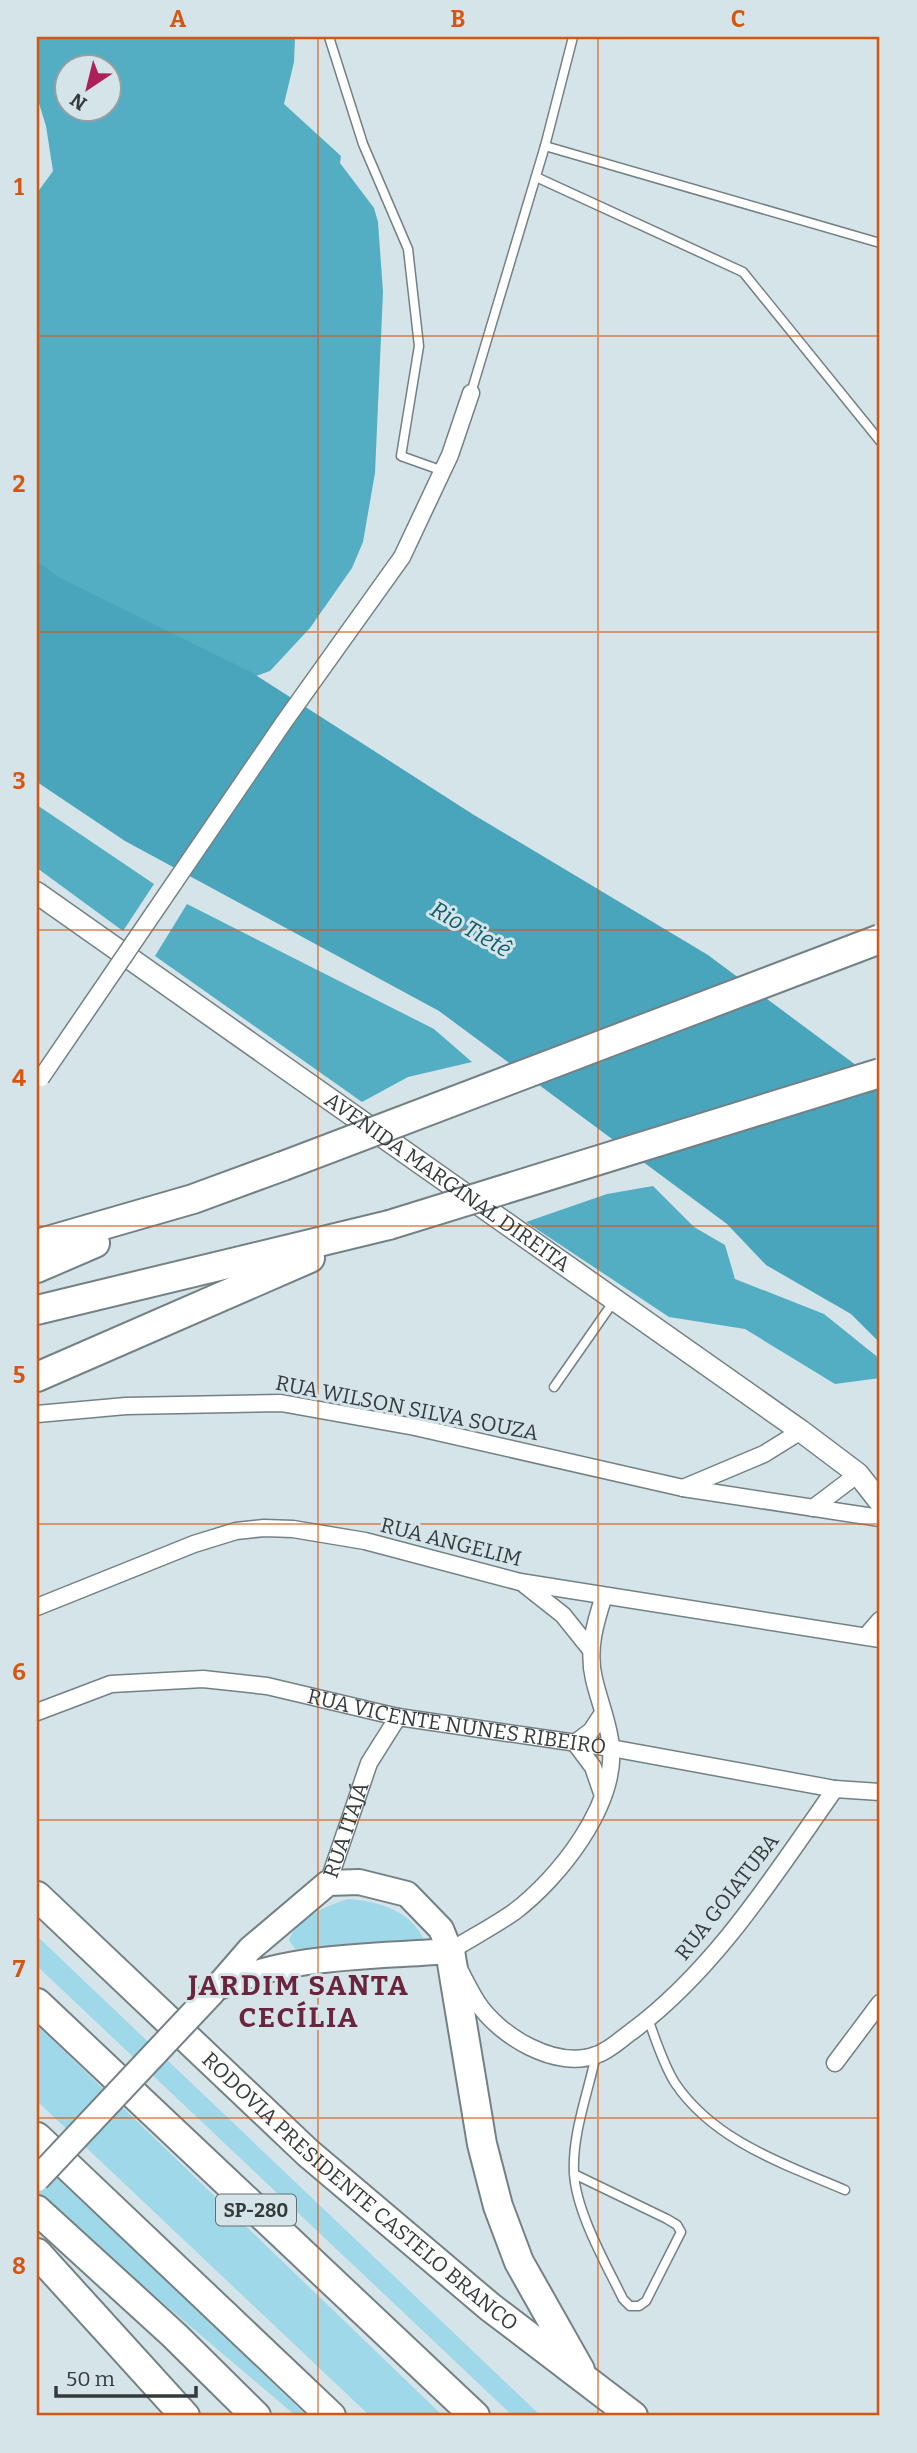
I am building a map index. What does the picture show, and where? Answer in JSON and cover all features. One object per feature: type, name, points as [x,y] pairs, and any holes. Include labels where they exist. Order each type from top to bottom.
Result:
[{"type":"highway","points":[[37,1268],[206,1195],[880,939]]},
{"type":"highway","points":[[37,1310],[377,1229],[880,1073]]},
{"type":"highway","points":[[37,1244],[206,1195]]},
{"type":"highway","points":[[37,1377],[377,1229]]},
{"type":"highway","name":"RODOVIA PRESIDENTE CASTELO BRANCO","points":[[37,1896],[308,2153],[429,2257],[633,2416]]},
{"type":"highway","points":[[450,1951],[482,2144],[498,2206],[520,2262],[586,2382]]},
{"type":"highway","name":"SP-280","points":[[37,2003],[475,2416]]},
{"type":"highway","points":[[37,2137],[331,2416]]},
{"type":"highway","points":[[37,2210],[175,2336],[256,2416]]},
{"type":"highway","points":[[37,2253],[185,2416]]},
{"type":"highway","points":[[175,2336],[272,2416]]},
{"type":"main road","name":"AVENIDA MARGINAL DIREITA","points":[[37,893],[801,1432],[858,1474],[880,1502]]},
{"type":"main road","points":[[858,1474],[880,1476]]},
{"type":"main road","points":[[215,1991],[240,1977],[290,1964],[450,1951],[441,1929],[407,1894],[359,1882],[328,1883]]},
{"type":"main road","name":"RUA ITAJÁ","points":[[37,2179],[215,1991],[238,1962],[270,1930],[328,1883]]},
{"type":"main road","points":[[270,1930],[277,1948],[290,1964]]},
{"type":"street","points":[[39,1082],[268,745],[402,557],[443,471],[471,393]]},
{"type":"street","name":"RUA WILSON SILVA SOUZA","points":[[37,1414],[125,1406],[281,1403],[440,1432],[683,1488],[880,1518]]},
{"type":"street","points":[[683,1488],[764,1454],[801,1432]]},
{"type":"street","points":[[813,1508],[858,1474]]},
{"type":"street","name":"RUA ANGELIM","points":[[37,1607],[194,1544],[236,1531],[264,1528],[293,1529],[365,1541],[520,1582],[874,1637],[880,1620]]},
{"type":"street","points":[[520,1582],[563,1615],[591,1650]]},
{"type":"street","points":[[596,2055],[573,2059],[548,2054],[496,2024],[478,2003],[450,1951],[514,1912],[550,1879],[588,1829],[603,1796],[611,1748],[593,1677],[591,1650],[604,1596]]},
{"type":"street","name":"RUA VICENTE NUNES RIBEIRO","points":[[37,1712],[111,1684],[203,1679],[267,1686],[398,1717],[611,1748],[835,1789],[880,1792]]},
{"type":"street","points":[[603,1713],[591,1731],[575,1743],[593,1767],[603,1796]]},
{"type":"street","name":"RUA ITAJÁ","points":[[328,1883],[369,1763],[398,1717]]},
{"type":"street","name":"RUA GOIATUBA","points":[[596,2055],[649,2019],[721,1944],[835,1789]]},
{"type":"street","points":[[835,2063],[880,2003]]},
{"type":"lane","points":[[329,37],[363,144],[408,249],[419,346],[401,456],[443,471]]},
{"type":"lane","points":[[471,393],[545,146],[573,37]]},
{"type":"lane","points":[[545,146],[880,243]]},
{"type":"lane","points":[[536,177],[743,272],[880,441]]},
{"type":"lane","points":[[554,1387],[614,1301]]},
{"type":"lane","points":[[649,2019],[674,2082],[695,2109],[727,2134],[763,2155],[845,2190]]},
{"type":"lane","points":[[574,2174],[667,2219],[677,2225],[681,2232],[646,2301],[639,2306],[631,2306],[622,2299],[593,2237],[574,2174],[576,2141],[596,2055]]},
{"type":"shaded area","points":[[37,37],[295,37],[294,62],[284,104],[341,156],[340,163],[374,208],[378,222],[383,292],[375,473],[363,542],[352,568],[310,628],[270,671],[253,677],[37,575],[37,193],[53,171],[46,126],[37,97]]},
{"type":"shaded area","points":[[37,805],[154,884],[123,931],[37,868]]},
{"type":"shaded area","points":[[187,904],[434,1029],[472,1062],[408,1077],[362,1102],[155,956]]},
{"type":"shaded area","points":[[653,1186],[694,1227],[725,1245],[735,1279],[824,1314],[880,1359],[880,1378],[835,1384],[745,1329],[669,1317],[526,1222],[607,1194]]},
{"type":"shaded area","points":[[348,1899],[393,1909],[411,1922],[424,1940],[295,1949],[289,1940],[299,1925],[322,1909]]},
{"type":"shaded area","points":[[37,1936],[541,2416],[513,2416],[37,1966]]},
{"type":"shaded area","points":[[37,2025],[443,2416],[370,2416],[37,2101]]},
{"type":"shaded area","points":[[37,2157],[307,2416],[296,2416],[37,2196]]},
{"type":"water","name":"Rio Tietê","points":[[37,561],[60,578],[251,672],[474,815],[708,955],[880,1083],[880,1343],[851,1314],[766,1265],[727,1224],[439,1011],[125,841],[37,782]]},
{"type":"district","name":"JARDIM SANTA CECÍLIA","points":[[299,2001]]}]
